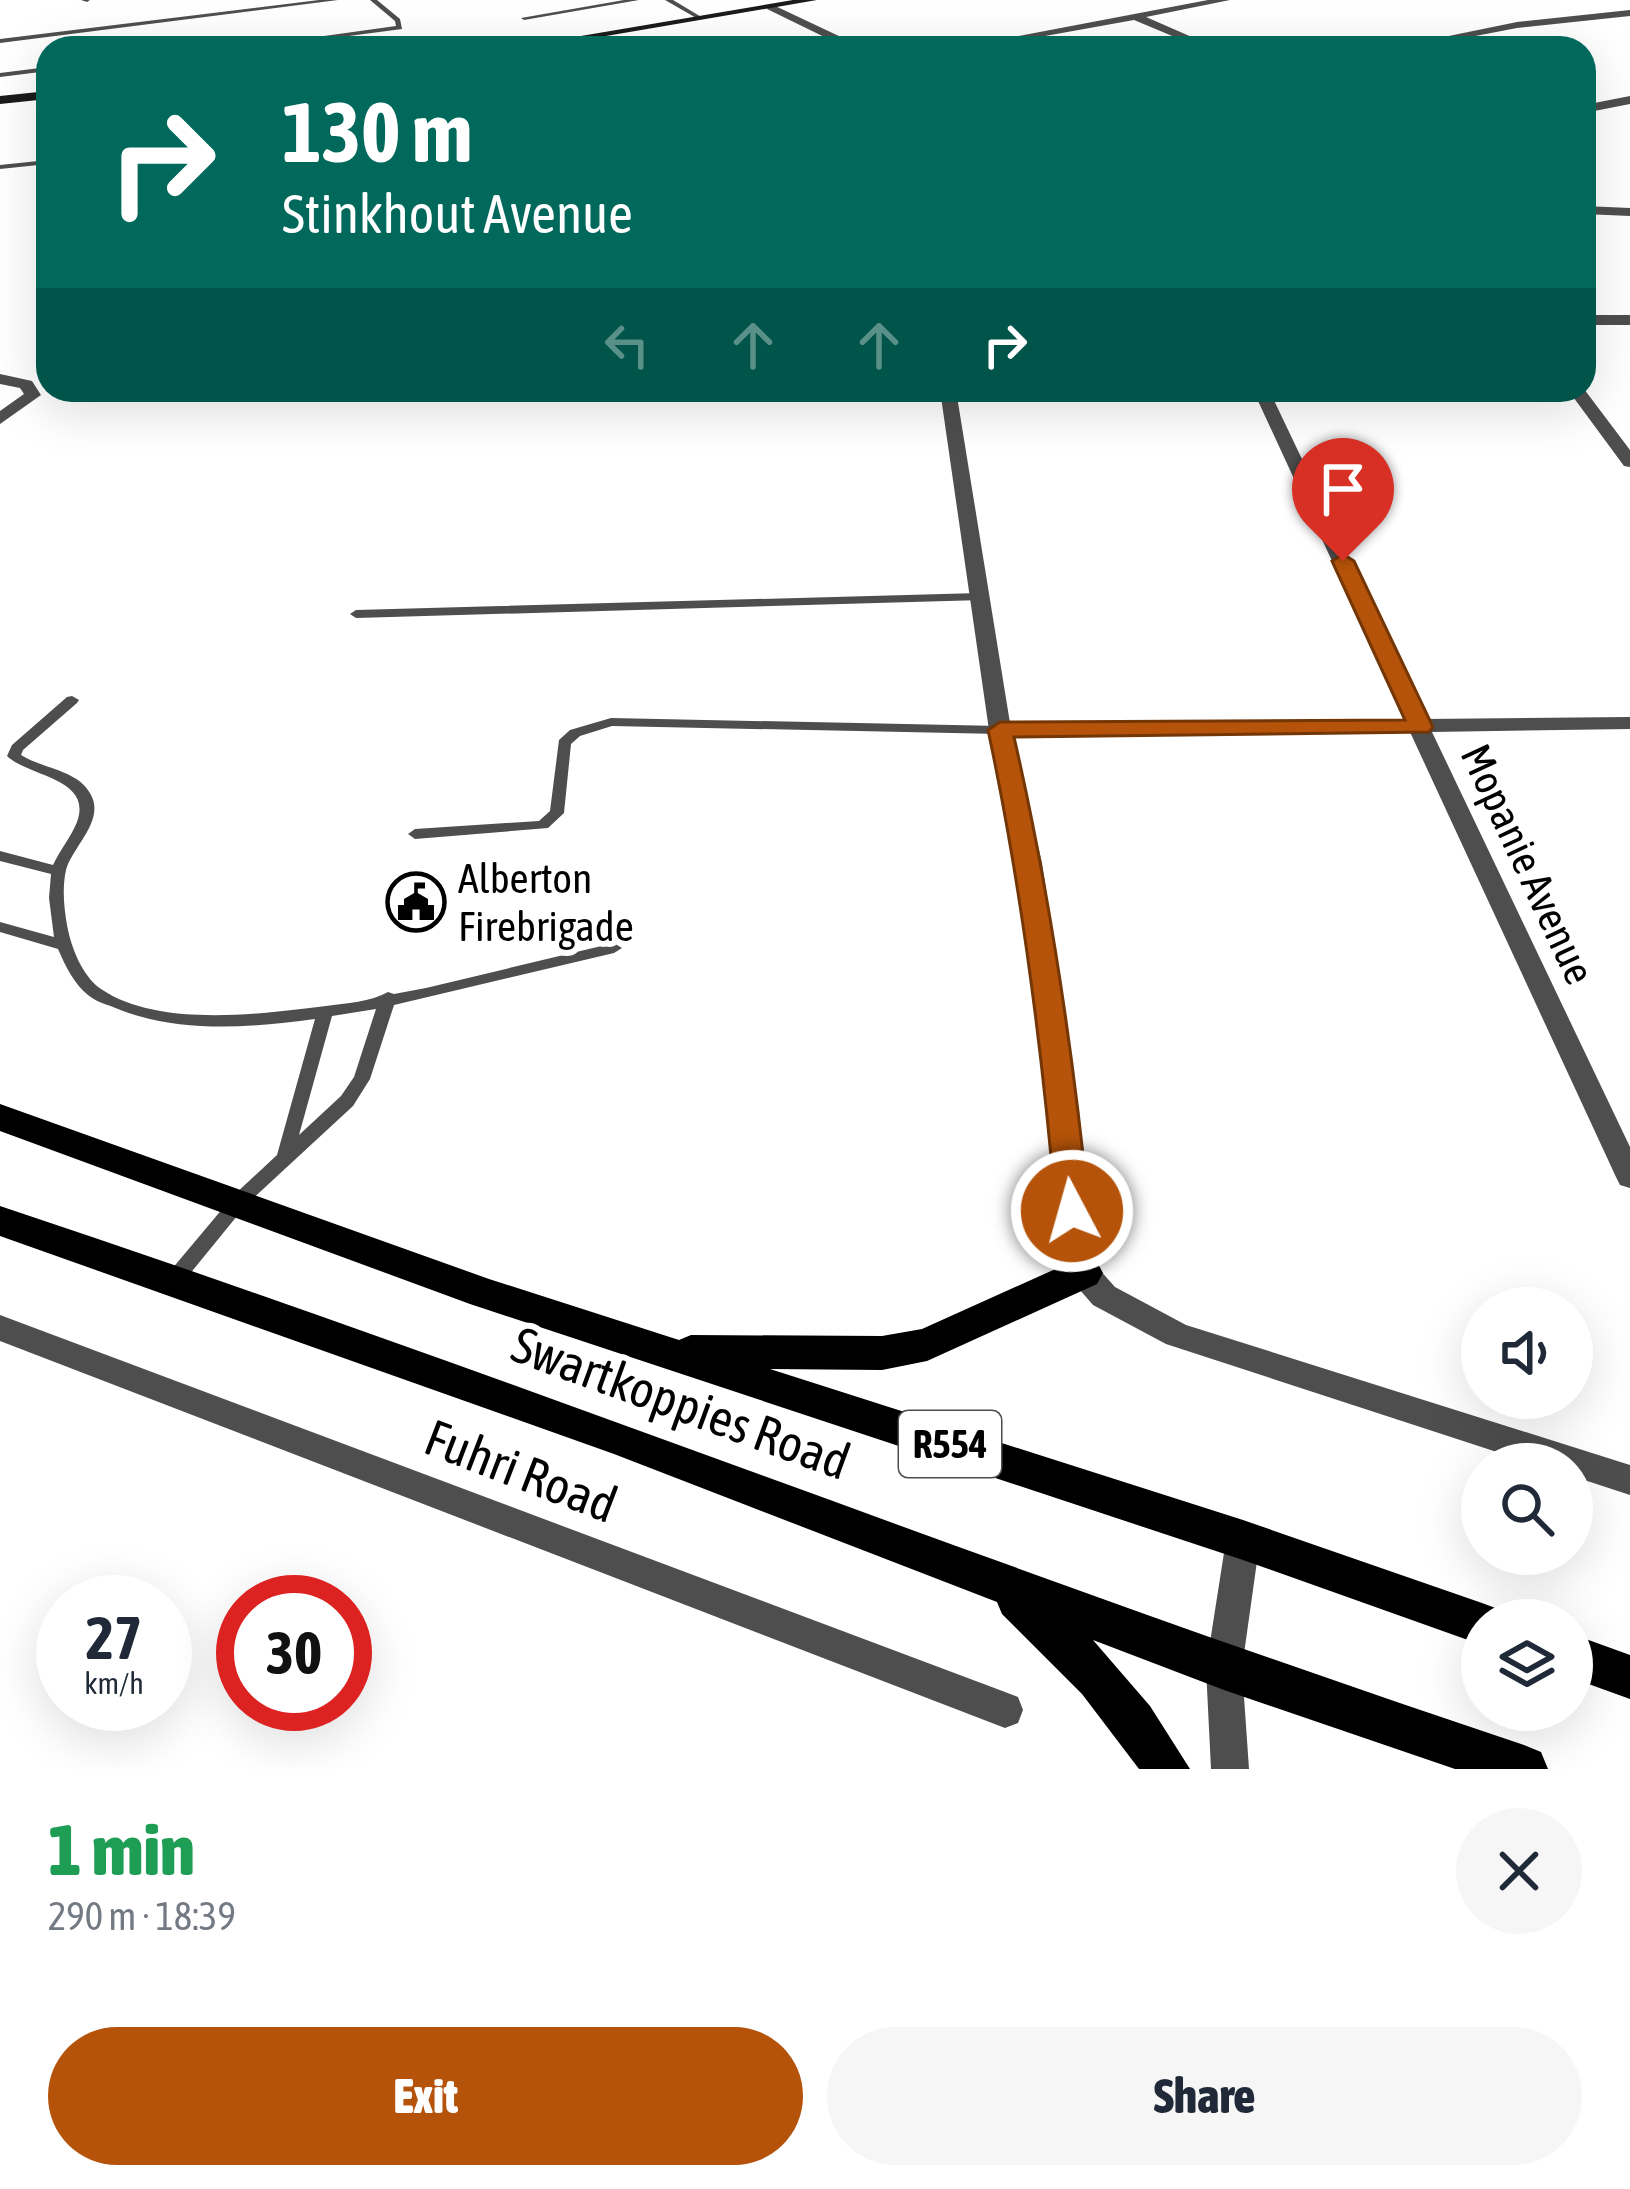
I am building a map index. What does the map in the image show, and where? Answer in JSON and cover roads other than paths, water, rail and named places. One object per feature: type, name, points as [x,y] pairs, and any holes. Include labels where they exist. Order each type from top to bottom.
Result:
[{"type":"main road","name":"Swartkoppies Road","points":[[0,1117],[239,1200],[483,1293],[1243,1540],[1461,1617]]},
{"type":"main road","name":"Swartkoppies Road","points":[[0,1221],[622,1439],[1223,1668],[1524,1769]]},
{"type":"main road","points":[[656,1351],[882,1353],[967,1329],[1084,1273]]},
{"type":"main road","points":[[997,1582],[1058,1633],[1105,1683],[1166,1769]]},
{"type":"main road","points":[[1593,1664],[1630,1677]]},
{"type":"street","points":[[590,36],[812,0]]},
{"type":"street","points":[[1028,36],[1225,0]]},
{"type":"street","points":[[771,7],[831,36]]},
{"type":"street","points":[[1459,36],[1630,13]]},
{"type":"street","points":[[1134,17],[1181,36]]},
{"type":"street","points":[[0,100],[36,96]]},
{"type":"street","points":[[1596,107],[1630,100]]},
{"type":"street","points":[[1596,211],[1630,212]]},
{"type":"street","points":[[1596,320],[1630,320]]},
{"type":"street","points":[[0,379],[26,384],[33,395],[0,419]]},
{"type":"street","points":[[950,402],[1000,730],[1030,863],[1058,1048],[1076,1241],[1084,1273],[1119,1307],[1178,1335],[1630,1480]]},
{"type":"street","name":"Mopanie Avenue","points":[[1267,402],[1630,1177]]},
{"type":"street","points":[[1585,402],[1630,462]]},
{"type":"street","points":[[1000,730],[1630,723]]},
{"type":"street","name":"Fuhri Road","points":[[0,1328],[1005,1710]]},
{"type":"street","points":[[1230,1769],[1223,1668],[1243,1540]]},
{"type":"lane","points":[[41,36],[335,0]]},
{"type":"lane","points":[[336,36],[400,28],[398,20],[373,0]]},
{"type":"lane","points":[[524,18],[636,0]]},
{"type":"lane","points":[[668,0],[700,18]]},
{"type":"lane","points":[[0,41],[36,37]]},
{"type":"lane","points":[[0,75],[36,70]]},
{"type":"lane","points":[[0,167],[36,163]]},
{"type":"lane","points":[[356,614],[979,597]]},
{"type":"lane","points":[[72,700],[17,748],[14,756],[81,789],[88,802],[88,814],[58,872],[63,945],[95,993],[160,1017],[258,1021],[325,1012],[614,948]]},
{"type":"lane","points":[[415,834],[543,825],[556,813],[564,743],[574,733],[611,722],[1000,730]]},
{"type":"lane","points":[[0,856],[58,872]]},
{"type":"lane","points":[[0,927],[63,945]]},
{"type":"lane","points":[[173,1281],[239,1200],[328,1121],[362,1078],[388,998]]},
{"type":"lane","points":[[284,1156],[325,1012]]},
{"type":"place","name":"Alberton Firebrigade","points":[[416,902]]}]
